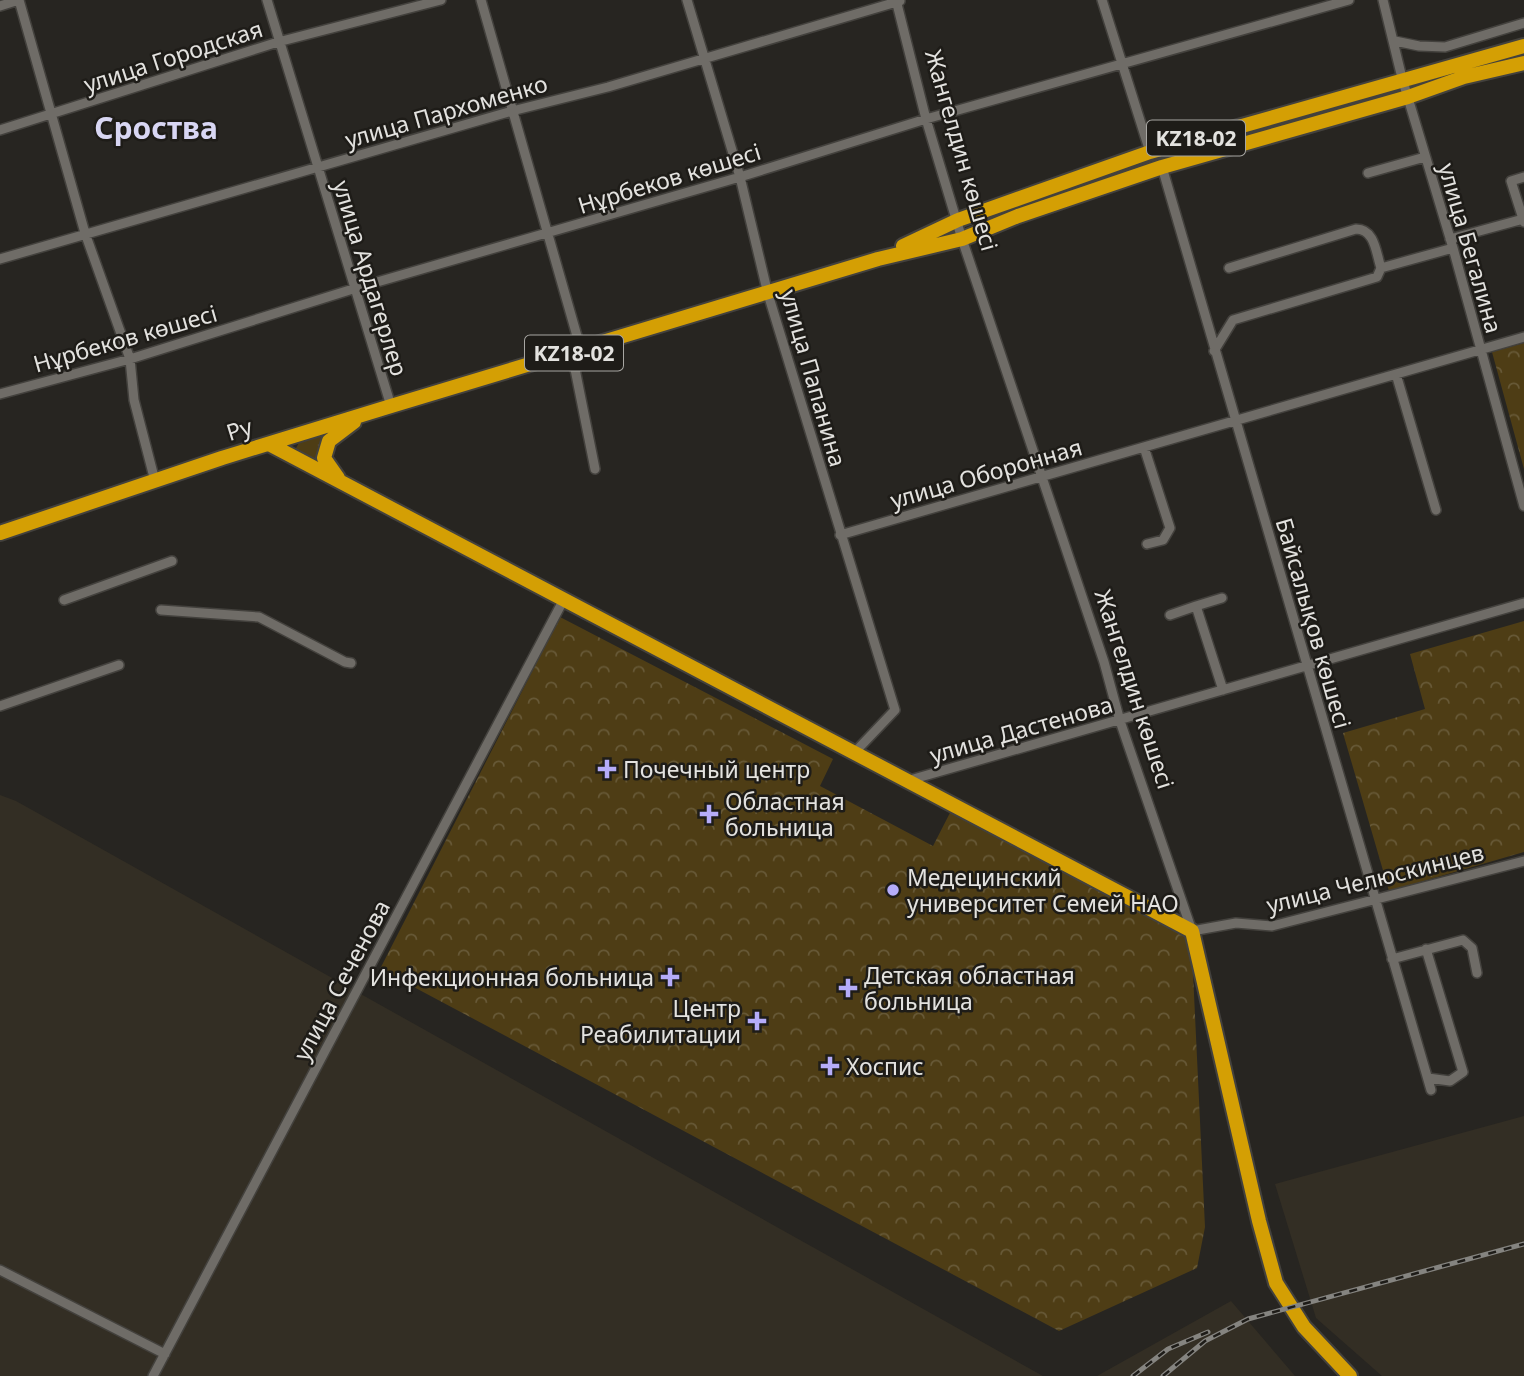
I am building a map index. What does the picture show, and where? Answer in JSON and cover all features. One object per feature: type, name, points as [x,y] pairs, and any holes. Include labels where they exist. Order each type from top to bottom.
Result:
[{"type":"highway","name":"KZ18-02","points":[[878,259],[958,220],[1150,152],[1402,78],[1524,46]]},
{"type":"highway","name":"KZ18-02","points":[[269,444],[878,259],[962,239],[1018,216],[1162,167],[1408,97],[1464,77],[1524,63]]},
{"type":"highway","points":[[359,493],[332,473],[324,458],[329,441],[345,426],[384,408]]},
{"type":"highway","points":[[269,444],[562,601],[910,780],[1192,931]]},
{"type":"highway","name":"Ру","points":[[222,458],[269,444]]},
{"type":"highway","points":[[222,458],[261,451],[298,460]]},
{"type":"highway","name":"KZ18-02","points":[[0,533],[222,458]]},
{"type":"highway","name":"Жангелдин көшесі","points":[[1192,931],[1259,1221],[1276,1283],[1304,1327],[1350,1376]]},
{"type":"street","points":[[0,6],[19,0],[54,115],[85,233],[130,359],[134,400],[155,481]]},
{"type":"street","name":"улица Ардагерлер","points":[[267,0],[353,289],[384,408]]},
{"type":"street","name":"улица Городская","points":[[0,130],[278,42],[441,0]]},
{"type":"street","points":[[481,0],[549,234],[576,352],[595,469]]},
{"type":"street","name":"улица Папанина","points":[[687,0],[740,177],[768,294],[895,710],[855,752]]},
{"type":"street","points":[[1102,0],[1150,152]]},
{"type":"street","name":"Нұрбеков көшесі","points":[[0,394],[130,359],[353,289],[740,177],[926,118],[1123,66],[1349,0]]},
{"type":"street","name":"улица Бегалина","points":[[1383,0],[1402,78],[1452,244],[1524,506]]},
{"type":"street","name":"улица Пархоменко","points":[[0,259],[512,111],[608,87],[898,1]]},
{"type":"street","name":"Жангелдин көшесі","points":[[898,1],[926,118],[962,239],[1192,931]]},
{"type":"street","points":[[1395,41],[1419,46],[1445,47],[1524,23]]},
{"type":"street","points":[[1368,173],[1425,157]]},
{"type":"street","name":"Байсалықов көшесі","points":[[1162,167],[1431,1090]]},
{"type":"street","points":[[1381,268],[1524,220],[1511,181],[1524,177]]},
{"type":"street","points":[[1214,351],[1233,320],[1377,277],[1381,268],[1370,235],[1363,229],[1229,268]]},
{"type":"street","name":"улица Оборонная","points":[[840,535],[1524,337]]},
{"type":"street","points":[[1396,374],[1436,510]]},
{"type":"street","points":[[1144,447],[1170,528],[1163,540],[1147,544]]},
{"type":"street","points":[[64,600],[172,561]]},
{"type":"street","points":[[1170,615],[1222,598]]},
{"type":"street","name":"улица Сеченова","points":[[153,1376],[562,601]]},
{"type":"street","name":"улица Дастенова","points":[[910,780],[1524,603]]},
{"type":"street","points":[[1196,606],[1223,690]]},
{"type":"street","points":[[161,610],[259,617],[351,663]]},
{"type":"street","points":[[0,706],[119,665]]},
{"type":"street","name":"улица Челюскинцев","points":[[1192,931],[1236,923],[1272,926],[1524,861]]},
{"type":"street","points":[[1392,959],[1463,940],[1472,948],[1477,973]]},
{"type":"street","points":[[1426,948],[1463,1072],[1450,1081],[1428,1078]]},
{"type":"street","points":[[0,1270],[165,1353]]},
{"type":"shaded area","points":[[0,795],[16,801],[1043,1376],[0,1376]]},
{"type":"shaded area","points":[[1524,1116],[1524,1376],[1382,1376],[1316,1318],[1275,1184]]},
{"type":"shaded area","points":[[1231,1301],[1295,1376],[1097,1376]]},
{"type":"green space","points":[[1524,343],[1524,469],[1492,352]]},
{"type":"green space","points":[[332,434],[325,475],[295,450],[300,441]]},
{"type":"green space","points":[[560,617],[833,759],[820,786],[933,846],[953,807],[1186,933],[1192,952],[1205,1227],[1197,1268],[1059,1331],[380,969]]},
{"type":"green space","points":[[1524,621],[1524,852],[1389,891],[1343,733],[1425,709],[1410,654]]},
{"type":"railway","points":[[1163,1376],[1205,1341],[1248,1319],[1524,1244]]},
{"type":"railway","points":[[1133,1376],[1168,1349],[1208,1332]]},
{"type":"place","name":"Почечный центр","points":[[607,769]]},
{"type":"place","name":"Областная больница","points":[[709,814]]},
{"type":"place","name":"Медецинский университет Семей НАО","points":[[893,890]]},
{"type":"place","name":"Инфекционная больница","points":[[670,977]]},
{"type":"place","name":"Детская областная больница","points":[[848,988]]},
{"type":"place","name":"Центр Реабилитации","points":[[757,1021]]},
{"type":"place","name":"Хоспис","points":[[830,1066]]},
{"type":"district","name":"Сроства","points":[[156,127]]}]
